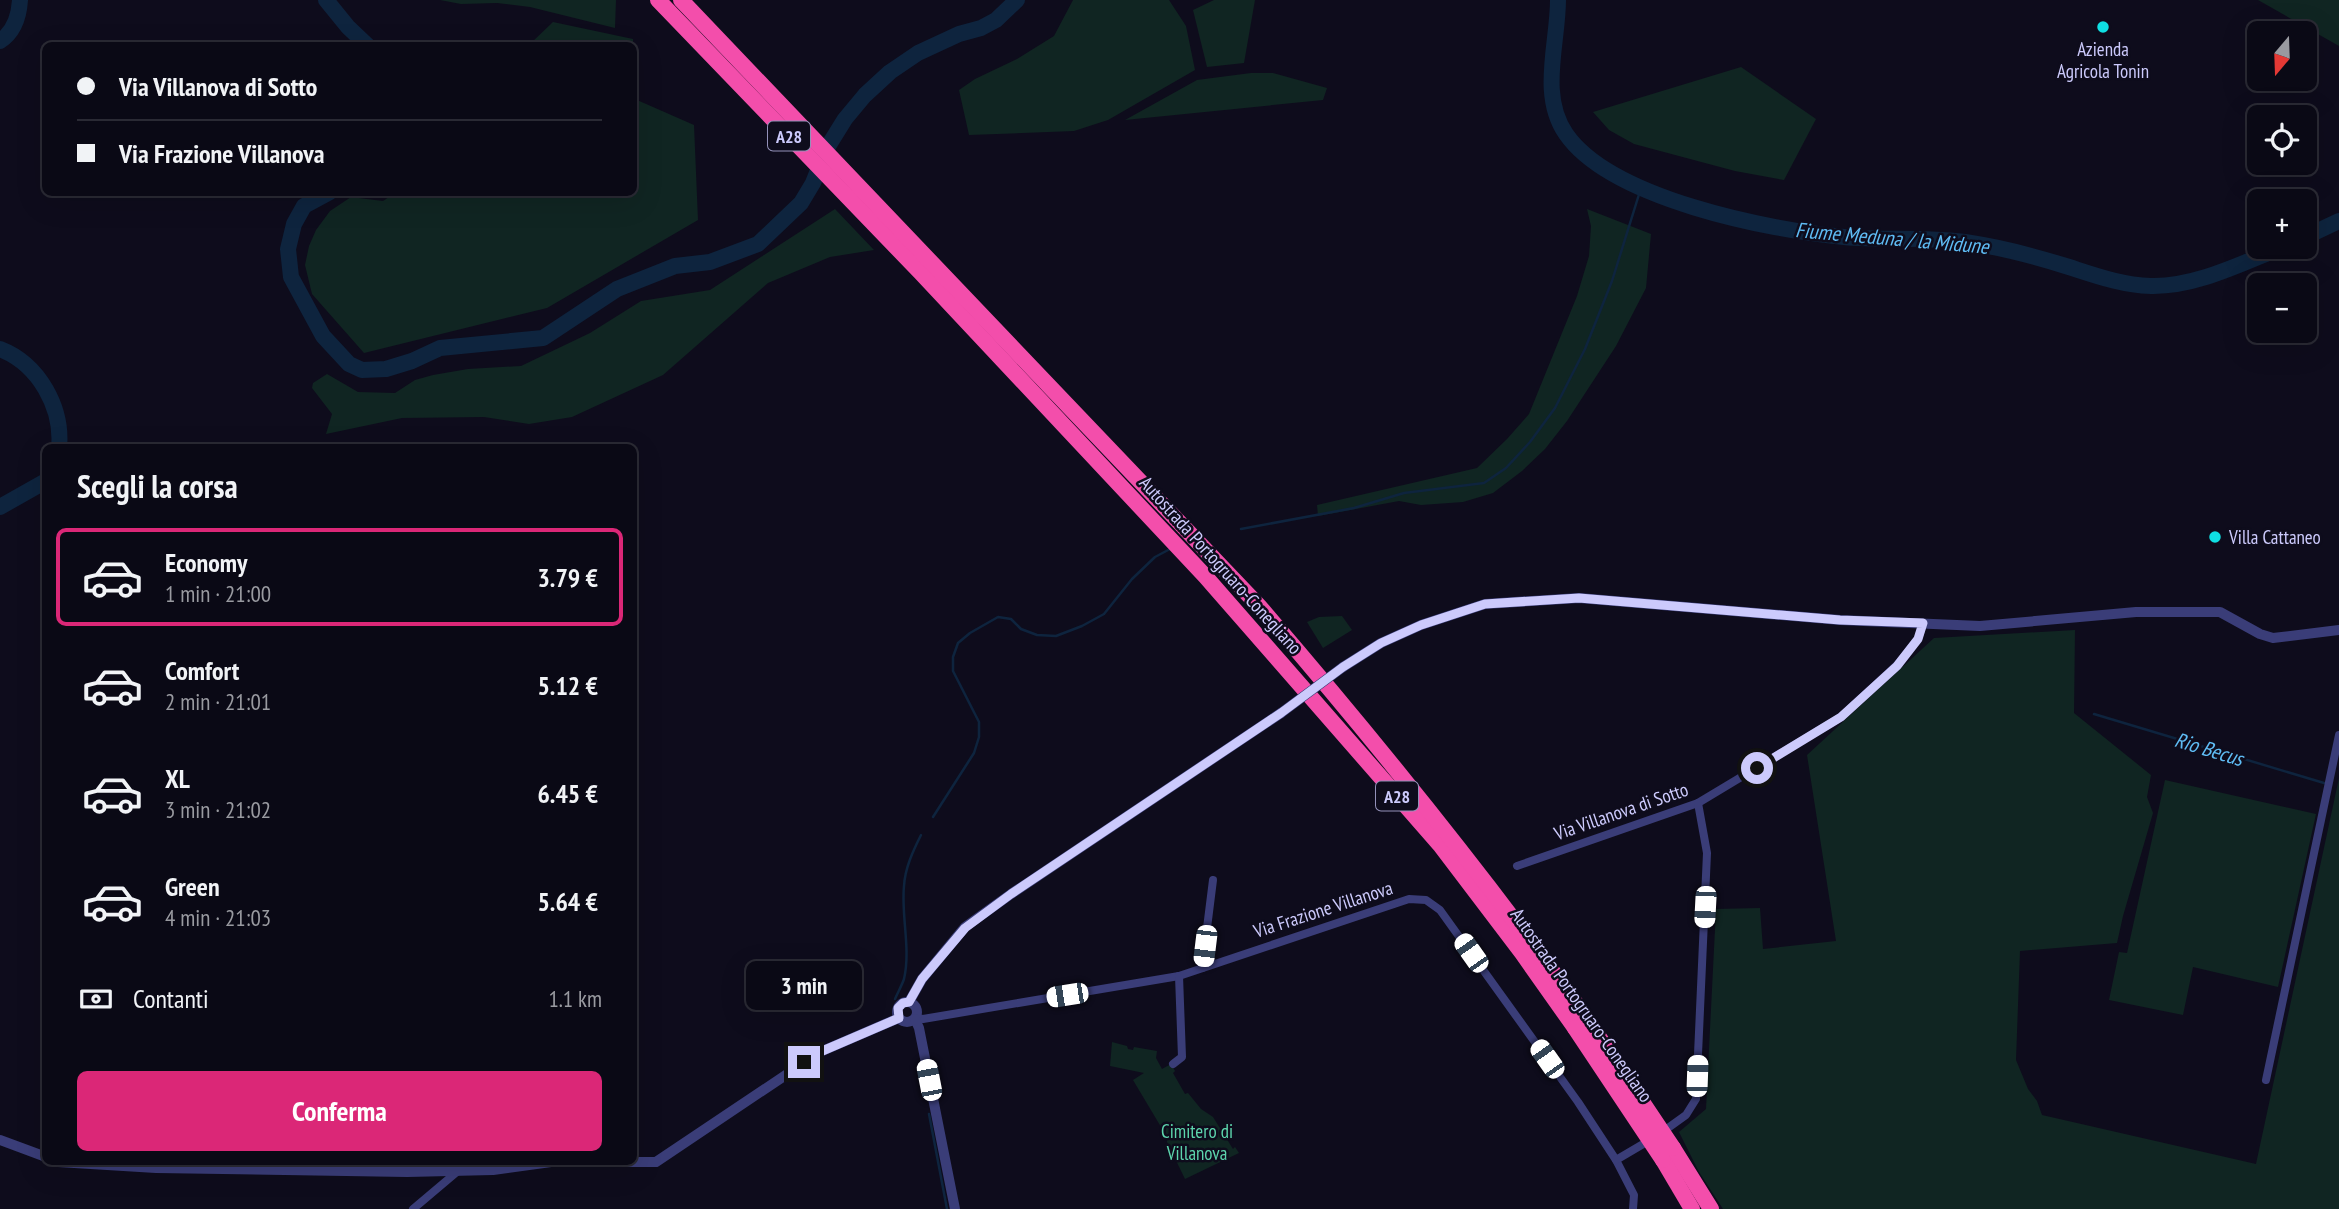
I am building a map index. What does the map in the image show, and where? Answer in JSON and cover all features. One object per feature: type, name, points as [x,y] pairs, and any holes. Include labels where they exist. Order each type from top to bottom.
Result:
[{"type":"highway","name":"Autostrada Portogruaro-Conegliano","points":[[658,0],[924,266]]},
{"type":"highway","name":"Autostrada Portogruaro-Conegliano","points":[[681,0],[924,266],[1111,464],[1440,845],[1668,1154],[1692,1179],[1711,1209]]},
{"type":"highway","name":"Autostrada Portogruaro-Conegliano","points":[[1111,464],[1259,606],[1339,698],[1499,900],[1582,1012],[1668,1154],[1691,1209]]},
{"type":"highway","points":[[1692,1179],[1717,1209]]},
{"type":"street","points":[[909,1002],[922,979],[965,928],[1011,894],[1381,643],[1421,625],[1485,604],[1579,598],[1840,620],[1980,626],[2136,612],[2220,612],[2260,634],[2273,638],[2339,630]]},
{"type":"street","name":"Via Villanova di Sotto","points":[[1517,866],[1698,803],[1841,717],[1897,666],[1918,639],[1923,623]]},
{"type":"street","points":[[2266,1080],[2339,735]]},
{"type":"street","points":[[1616,1160],[1686,1115],[1696,1099],[1707,853],[1698,803]]},
{"type":"street","points":[[1202,968],[1213,880]]},
{"type":"street","name":"Via Frazione Villanova","points":[[915,1019],[1179,976],[1409,899],[1426,900],[1440,910],[1578,1102],[1616,1160],[1634,1195],[1633,1209]]},
{"type":"street","points":[[1173,1064],[1182,1057],[1179,976]]},
{"type":"street","points":[[899,1018],[898,1008],[903,1003],[909,1002],[917,1008],[915,1019],[955,1209]]},
{"type":"street","points":[[899,1018],[906,1022],[915,1019]]},
{"type":"street","points":[[637,1162],[656,1162],[820,1052],[899,1018]]},
{"type":"street","points":[[0,1140],[42,1156]]},
{"type":"street","points":[[219,1165],[394,1166],[458,1171],[520,1165]]},
{"type":"street","points":[[413,1209],[458,1171]]},
{"type":"green space","points":[[440,0],[616,0],[615,28],[530,7],[497,3],[461,4]]},
{"type":"green space","points":[[1073,0],[1169,0],[1186,26],[1195,70],[1108,120],[1074,131],[969,135],[959,90],[1054,36]]},
{"type":"green space","points":[[1214,0],[1255,0],[1244,63],[1207,67],[1193,10]]},
{"type":"green space","points":[[2258,0],[2339,0],[2339,46],[2317,34],[2317,21],[2295,21]]},
{"type":"green space","points":[[553,22],[633,39],[633,42],[532,42]]},
{"type":"green space","points":[[1741,67],[1816,119],[1784,180],[1735,171],[1634,144],[1609,130],[1593,112]]},
{"type":"green space","points":[[1273,73],[1327,88],[1323,100],[1125,120],[1197,80]]},
{"type":"green space","points":[[637,100],[694,125],[698,220],[547,308],[364,353],[312,294],[305,265],[316,230],[330,211],[351,197],[383,201],[390,196],[637,196]]},
{"type":"green space","points":[[835,209],[874,250],[830,257],[768,283],[663,375],[572,417],[529,424],[484,417],[402,418],[326,434],[332,414],[312,388],[313,383],[327,374],[358,392],[395,393],[415,380],[433,375],[468,369],[521,366],[590,333],[641,301],[710,290]]},
{"type":"green space","points":[[1587,209],[1651,234],[1646,288],[1616,346],[1567,421],[1545,449],[1493,493],[1463,502],[1421,505],[1399,501],[1318,516],[1317,505],[1477,468],[1529,414],[1577,296],[1589,256],[1591,226]]},
{"type":"green space","points":[[1342,616],[1352,630],[1323,648],[1307,622],[1319,617]]},
{"type":"green space","points":[[2075,630],[2074,713],[2151,775],[2147,797],[2153,813],[2117,943],[2020,951],[2016,1060],[2028,1089],[2037,1101],[2042,1115],[2256,1164],[2339,778],[2339,1209],[1723,1209],[1699,1172],[1679,1132],[1706,1109],[1716,909],[1760,908],[1763,949],[1836,941],[1807,755],[1934,638]]},
{"type":"green space","points":[[2165,780],[2316,814],[2278,987],[2193,967],[2183,1015],[2109,1000],[2119,952],[2127,953]]},
{"type":"green space","name":"Cimitero di Villanova","points":[[1112,1042],[1133,1050],[1134,1047],[1157,1051],[1156,1058],[1162,1069],[1171,1064],[1185,1094],[1188,1093],[1201,1109],[1213,1117],[1233,1149],[1235,1147],[1239,1153],[1185,1179],[1167,1137],[1133,1080],[1144,1073],[1110,1066]]},
{"type":"waterway","name":"Fiume Meduna / la Midune","points":[[0,41],[15,23],[20,0]]},
{"type":"waterway","name":"Fiume Meduna / la Midune","points":[[326,0],[364,42]]},
{"type":"waterway","name":"Fiume Meduna / la Midune","points":[[323,196],[304,206],[294,224],[288,249],[291,277],[323,336],[349,364],[362,370],[386,369],[440,348],[543,338],[617,289],[675,266],[710,262],[758,244],[801,203],[813,183],[827,148],[845,119],[865,95],[890,72],[918,53],[996,20],[1017,0]]},
{"type":"waterway","name":"Fiume Meduna / la Midune","points":[[1558,0],[1552,69],[1553,103],[1558,119],[1566,134],[1588,157],[1618,177],[1654,193],[1735,218],[1812,233],[1983,245],[2033,256],[2130,284],[2151,286],[2185,283],[2254,259]]},
{"type":"waterway","points":[[1241,529],[1354,508],[1404,493],[1484,483],[1506,468],[1530,442],[1555,408],[1585,349],[1612,281],[1641,188]]},
{"type":"waterway","name":"Fiume Meduna / la Midune","points":[[2317,231],[2339,221]]},
{"type":"waterway","name":"Fiume Meduna / la Midune","points":[[0,349],[26,365],[46,389],[57,418],[59,444]]},
{"type":"waterway","name":"Fiume Meduna / la Midune","points":[[0,507],[42,483]]},
{"type":"waterway","points":[[933,817],[974,753],[979,737],[979,722],[953,671],[953,657],[958,643],[998,617],[1011,619],[1021,629],[1037,635],[1056,636],[1082,626],[1104,614],[1132,579],[1155,557],[1170,549]]},
{"type":"waterway","name":"Rio Becus","points":[[2094,714],[2324,783]]},
{"type":"waterway","points":[[895,999],[906,968],[903,897],[905,879],[921,835]]},
{"type":"waterway","points":[[929,1114],[947,1209]]},
{"type":"place","name":"Azienda Agricola Tonin","points":[[2103,27]]},
{"type":"place","name":"Villa Cattaneo","points":[[2215,537]]},
{"type":"route","points":[[804,1062],[820,1052],[899,1018],[897,1011],[900,1005],[909,1002],[922,979],[965,928],[1011,894],[1281,713],[1343,667],[1381,643],[1421,625],[1485,604],[1579,598],[1840,620],[1923,623],[1918,639],[1897,666],[1841,717],[1757,768]]}]
